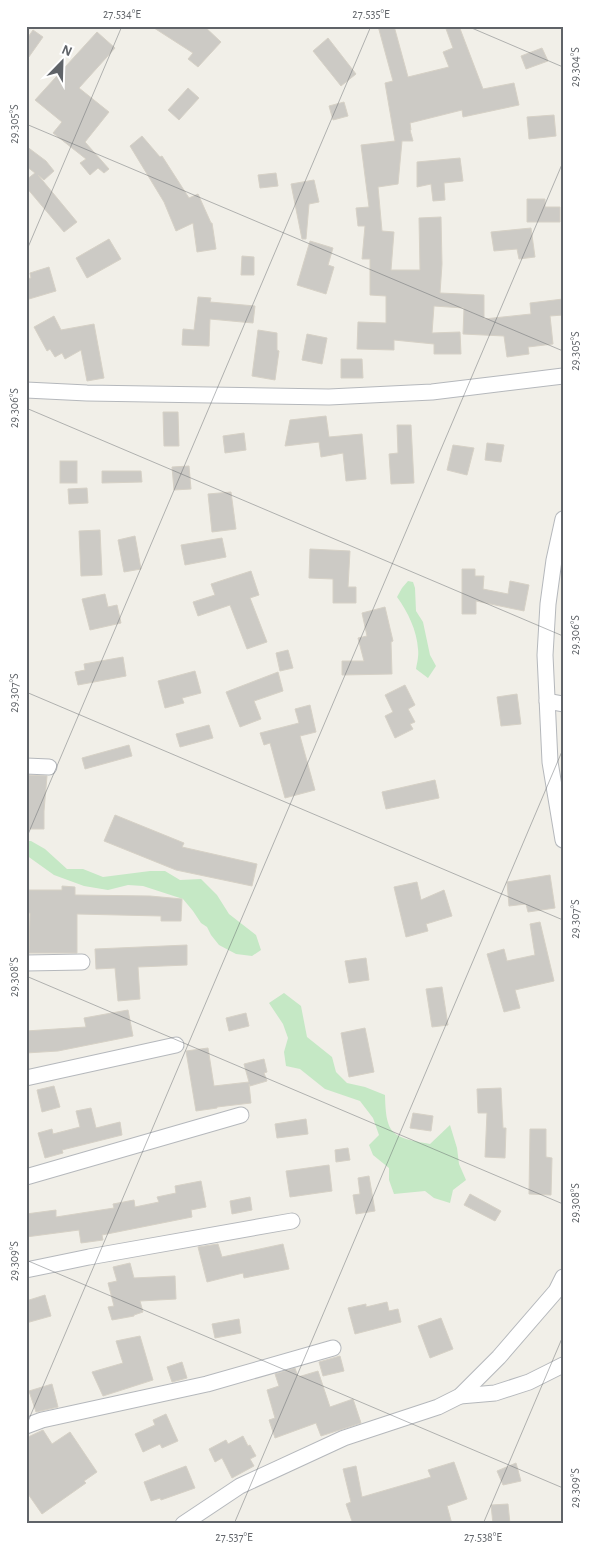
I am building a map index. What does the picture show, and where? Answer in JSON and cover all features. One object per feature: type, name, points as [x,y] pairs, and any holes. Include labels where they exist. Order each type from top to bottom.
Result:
[{"type":"street","points":[[26,390],[87,393],[329,397],[432,392],[563,376]]},
{"type":"street","points":[[562,521],[548,604],[545,655],[550,762],[563,840]]},
{"type":"street","points":[[547,701],[563,704]]},
{"type":"street","points":[[26,766],[48,767]]},
{"type":"street","points":[[26,963],[82,962]]},
{"type":"street","points":[[26,1078],[176,1045]]},
{"type":"street","points":[[26,1177],[241,1115]]},
{"type":"street","points":[[26,1270],[292,1221]]},
{"type":"street","points":[[183,1524],[240,1486],[344,1438],[438,1408],[460,1396],[505,1350],[556,1291],[563,1277]]},
{"type":"street","points":[[26,1426],[42,1420],[207,1384],[333,1348]]},
{"type":"street","points":[[460,1396],[495,1393],[529,1382],[563,1366]]},
{"type":"green space","points":[[408,581],[413,582],[415,588],[416,611],[423,622],[430,655],[436,666],[428,678],[416,669],[418,652],[416,635],[405,609],[397,597]]},
{"type":"green space","points":[[26,841],[31,841],[45,849],[67,869],[83,869],[103,877],[165,871],[180,880],[201,879],[217,895],[229,914],[256,935],[261,950],[252,956],[236,954],[219,945],[207,927],[201,923],[183,899],[143,886],[128,885],[108,890],[84,886],[54,875],[26,855]]},
{"type":"green space","points":[[284,993],[301,1006],[307,1037],[332,1057],[336,1072],[347,1083],[365,1087],[385,1095],[387,1119],[390,1127],[399,1136],[430,1144],[450,1125],[457,1148],[459,1164],[466,1180],[453,1190],[450,1203],[434,1198],[425,1191],[394,1194],[389,1180],[389,1168],[373,1155],[369,1145],[379,1135],[373,1118],[360,1101],[325,1089],[300,1069],[286,1066],[284,1052],[288,1038],[283,1024],[269,1003]]},
{"type":"building","points":[[151,26],[204,26],[221,42],[198,67],[188,59],[193,53]]},
{"type":"building","points":[[378,26],[394,26],[408,77],[449,67],[443,52],[453,48],[445,26],[459,26],[483,89],[514,83],[519,105],[463,117],[462,110],[410,123],[413,141],[402,141],[398,184],[378,187],[382,231],[394,232],[391,270],[420,270],[419,218],[441,217],[442,264],[440,293],[484,295],[484,319],[531,314],[530,303],[563,299],[563,315],[550,316],[553,344],[528,347],[529,354],[507,357],[504,336],[463,334],[464,308],[434,306],[432,333],[460,332],[461,354],[434,354],[434,344],[394,340],[394,350],[357,349],[358,322],[386,323],[386,296],[370,295],[370,259],[362,259],[365,226],[358,226],[356,208],[369,207],[361,145],[395,141],[385,83],[393,81]]},
{"type":"building","points":[[33,30],[43,37],[26,61],[26,40]]},
{"type":"building","points":[[97,32],[115,48],[79,88],[109,112],[85,142],[109,169],[104,173],[98,168],[90,175],[80,163],[86,159],[53,133],[62,122],[35,100]]},
{"type":"building","points":[[328,38],[356,74],[341,86],[313,51]]},
{"type":"building","points":[[542,48],[548,61],[526,69],[521,56]]},
{"type":"building","points":[[188,88],[199,98],[179,120],[168,110]]},
{"type":"building","points":[[344,102],[348,116],[333,120],[329,106]]},
{"type":"building","points":[[554,115],[556,136],[529,139],[527,117]]},
{"type":"building","points":[[142,136],[160,157],[162,156],[189,198],[198,194],[212,223],[216,249],[197,252],[193,223],[176,231],[164,202],[130,146]]},
{"type":"building","points":[[26,146],[46,161],[54,171],[44,180],[38,175],[77,222],[64,232],[26,187],[26,180],[35,173],[26,166]]},
{"type":"building","points":[[460,158],[463,181],[444,183],[445,200],[433,201],[431,184],[417,187],[417,162]]},
{"type":"building","points":[[276,173],[278,186],[260,188],[258,175]]},
{"type":"building","points":[[314,180],[319,202],[309,204],[306,239],[302,239],[291,184]]},
{"type":"building","points":[[527,199],[545,199],[545,207],[560,207],[560,222],[527,222]]},
{"type":"building","points":[[531,228],[535,257],[519,259],[517,249],[494,251],[491,232]]},
{"type":"building","points":[[109,239],[121,259],[87,278],[76,258]]},
{"type":"building","points":[[310,241],[333,248],[328,265],[334,267],[326,294],[297,285]]},
{"type":"building","points":[[242,256],[254,257],[254,275],[241,275]]},
{"type":"building","points":[[49,267],[56,291],[29,299],[26,279],[31,278],[30,273]]},
{"type":"building","points":[[198,297],[211,298],[210,302],[255,306],[253,323],[210,319],[209,346],[182,345],[183,329],[194,330]]},
{"type":"building","points":[[54,316],[61,330],[94,324],[104,378],[87,381],[81,350],[65,359],[62,353],[55,357],[50,349],[47,351],[34,327]]},
{"type":"building","points":[[258,330],[277,333],[277,350],[279,351],[275,380],[252,376]]},
{"type":"building","points":[[307,334],[327,338],[322,364],[302,360]]},
{"type":"building","points":[[341,359],[362,359],[363,378],[341,378]]},
{"type":"building","points":[[163,412],[178,412],[179,446],[164,446]]},
{"type":"building","points":[[326,416],[329,437],[362,434],[366,479],[346,481],[343,453],[321,457],[319,442],[285,446],[290,420]]},
{"type":"building","points":[[397,425],[411,425],[414,483],[391,484],[389,454],[398,453]]},
{"type":"building","points":[[244,433],[246,450],[225,453],[223,436]]},
{"type":"building","points":[[487,443],[504,445],[501,462],[485,460]]},
{"type":"building","points":[[453,445],[474,448],[467,475],[447,470]]},
{"type":"building","points":[[60,461],[77,461],[77,483],[60,483]]},
{"type":"building","points":[[189,466],[191,489],[174,490],[172,467]]},
{"type":"building","points":[[102,471],[141,471],[142,482],[102,483]]},
{"type":"building","points":[[87,488],[88,503],[69,504],[68,489]]},
{"type":"building","points":[[231,492],[236,529],[212,532],[208,494]]},
{"type":"building","points":[[100,530],[102,575],[81,576],[79,531]]},
{"type":"building","points":[[135,536],[141,569],[124,572],[118,540]]},
{"type":"building","points":[[222,538],[226,557],[185,565],[181,545]]},
{"type":"building","points":[[310,549],[350,551],[348,587],[356,587],[356,603],[333,603],[333,579],[309,578]]},
{"type":"building","points":[[462,569],[475,569],[475,576],[484,576],[483,589],[508,594],[510,581],[529,585],[524,611],[476,601],[476,614],[462,614]]},
{"type":"building","points":[[251,571],[259,595],[250,598],[267,642],[247,649],[230,605],[198,616],[193,602],[215,595],[211,584]]},
{"type":"building","points":[[105,594],[108,607],[117,605],[121,623],[90,630],[82,599]]},
{"type":"building","points":[[385,607],[393,641],[391,642],[392,674],[342,675],[342,661],[364,661],[358,638],[367,636],[362,613]]},
{"type":"building","points":[[288,650],[293,668],[280,671],[276,653]]},
{"type":"building","points":[[123,657],[126,676],[78,685],[75,672],[85,670],[84,664]]},
{"type":"building","points":[[195,671],[201,693],[182,698],[184,703],[165,708],[158,681]]},
{"type":"building","points":[[278,672],[283,691],[254,701],[261,719],[240,727],[226,692]]},
{"type":"building","points":[[405,685],[415,705],[408,709],[415,722],[410,724],[413,729],[395,738],[385,716],[393,712],[385,695]]},
{"type":"building","points":[[517,694],[521,724],[501,726],[497,697]]},
{"type":"building","points":[[310,705],[316,732],[300,736],[315,790],[285,798],[270,743],[264,745],[260,733],[299,723],[295,709]]},
{"type":"building","points":[[209,725],[213,738],[180,747],[176,734]]},
{"type":"building","points":[[129,745],[132,756],[85,769],[82,758]]},
{"type":"building","points":[[26,775],[47,776],[44,829],[26,829]]},
{"type":"building","points":[[435,780],[439,798],[386,809],[382,792]]},
{"type":"building","points":[[115,815],[184,843],[182,847],[257,864],[252,886],[176,870],[104,841]]},
{"type":"building","points":[[550,875],[555,908],[528,912],[526,904],[509,906],[507,882]]},
{"type":"building","points":[[417,882],[421,900],[444,890],[452,916],[426,924],[428,931],[406,937],[394,887]]},
{"type":"building","points":[[62,886],[75,887],[75,895],[150,896],[182,899],[181,921],[161,921],[161,916],[77,914],[77,953],[29,953],[30,913],[26,913],[26,890],[62,890]]},
{"type":"building","points":[[540,922],[554,981],[515,990],[520,1008],[504,1012],[487,954],[504,949],[507,961],[535,955],[530,924]]},
{"type":"building","points":[[187,945],[187,965],[138,967],[140,999],[118,1001],[115,968],[96,969],[95,949]]},
{"type":"building","points":[[366,958],[369,980],[349,983],[345,961]]},
{"type":"building","points":[[442,987],[448,1025],[432,1027],[426,989]]},
{"type":"building","points":[[128,1010],[133,1036],[58,1051],[26,1053],[26,1031],[86,1027],[84,1018]]},
{"type":"building","points":[[246,1013],[249,1026],[229,1031],[226,1018]]},
{"type":"building","points":[[365,1028],[374,1072],[349,1077],[341,1033]]},
{"type":"building","points":[[208,1048],[214,1086],[249,1082],[244,1064],[264,1059],[267,1072],[264,1073],[267,1081],[250,1086],[249,1084],[251,1103],[196,1111],[186,1051]]},
{"type":"building","points":[[54,1086],[60,1107],[42,1112],[37,1090]]},
{"type":"building","points":[[501,1088],[503,1128],[506,1128],[505,1158],[485,1157],[487,1113],[478,1113],[477,1089]]},
{"type":"building","points":[[91,1108],[96,1128],[120,1122],[122,1135],[62,1150],[63,1153],[45,1158],[38,1133],[52,1129],[53,1134],[80,1127],[76,1111]]},
{"type":"building","points":[[413,1113],[433,1116],[431,1131],[410,1128]]},
{"type":"building","points":[[306,1119],[308,1134],[277,1138],[275,1124]]},
{"type":"building","points":[[530,1129],[546,1129],[546,1157],[552,1158],[551,1195],[529,1194]]},
{"type":"building","points":[[348,1148],[350,1160],[336,1162],[335,1150]]},
{"type":"building","points":[[329,1165],[332,1191],[290,1197],[286,1171]]},
{"type":"building","points":[[369,1176],[375,1211],[356,1214],[353,1195],[360,1194],[358,1178]]},
{"type":"building","points":[[201,1181],[206,1207],[191,1210],[192,1217],[102,1235],[103,1240],[81,1243],[79,1230],[26,1237],[26,1214],[56,1210],[56,1217],[114,1208],[113,1204],[134,1200],[135,1207],[159,1202],[157,1197],[176,1193],[175,1186]]},
{"type":"building","points":[[470,1194],[501,1211],[495,1221],[464,1205]]},
{"type":"building","points":[[250,1197],[252,1210],[232,1214],[230,1201]]},
{"type":"building","points":[[218,1244],[222,1257],[283,1244],[289,1269],[244,1278],[243,1273],[207,1282],[198,1247]]},
{"type":"building","points":[[130,1263],[134,1278],[175,1276],[176,1299],[140,1301],[143,1312],[134,1316],[112,1320],[108,1307],[114,1306],[108,1283],[117,1281],[113,1267]]},
{"type":"building","points":[[45,1295],[51,1316],[26,1323],[26,1301]]},
{"type":"building","points":[[387,1302],[389,1311],[398,1309],[401,1322],[355,1334],[348,1308],[366,1304],[366,1307]]},
{"type":"building","points":[[441,1318],[453,1349],[430,1358],[418,1326]]},
{"type":"building","points":[[239,1319],[241,1333],[215,1338],[212,1324]]},
{"type":"building","points":[[140,1336],[153,1380],[103,1396],[92,1372],[123,1363],[116,1341]]},
{"type":"building","points":[[340,1356],[344,1371],[323,1376],[319,1362]]},
{"type":"building","points":[[182,1362],[187,1378],[172,1382],[167,1367]]},
{"type":"building","points":[[295,1368],[298,1377],[318,1371],[330,1407],[353,1399],[361,1423],[321,1436],[316,1423],[275,1438],[269,1420],[275,1418],[267,1390],[279,1386],[275,1374]]},
{"type":"building","points":[[52,1384],[58,1407],[36,1412],[29,1391]]},
{"type":"building","points":[[166,1414],[178,1441],[162,1448],[160,1444],[143,1452],[135,1434],[155,1425],[153,1420]]},
{"type":"building","points":[[43,1430],[52,1444],[70,1432],[97,1472],[84,1481],[86,1483],[42,1514],[26,1491],[26,1438]]},
{"type":"building","points":[[243,1436],[256,1456],[250,1459],[254,1466],[232,1478],[222,1458],[215,1462],[209,1449],[226,1440],[228,1444]]},
{"type":"building","points":[[454,1462],[467,1499],[447,1506],[452,1524],[353,1524],[346,1504],[351,1502],[343,1469],[356,1466],[362,1497],[431,1477],[428,1470]]},
{"type":"building","points":[[516,1463],[521,1481],[503,1485],[497,1471]]},
{"type":"building","points":[[186,1466],[195,1488],[161,1500],[160,1498],[151,1501],[144,1482]]},
{"type":"building","points":[[508,1504],[510,1524],[493,1524],[491,1505]]}]
